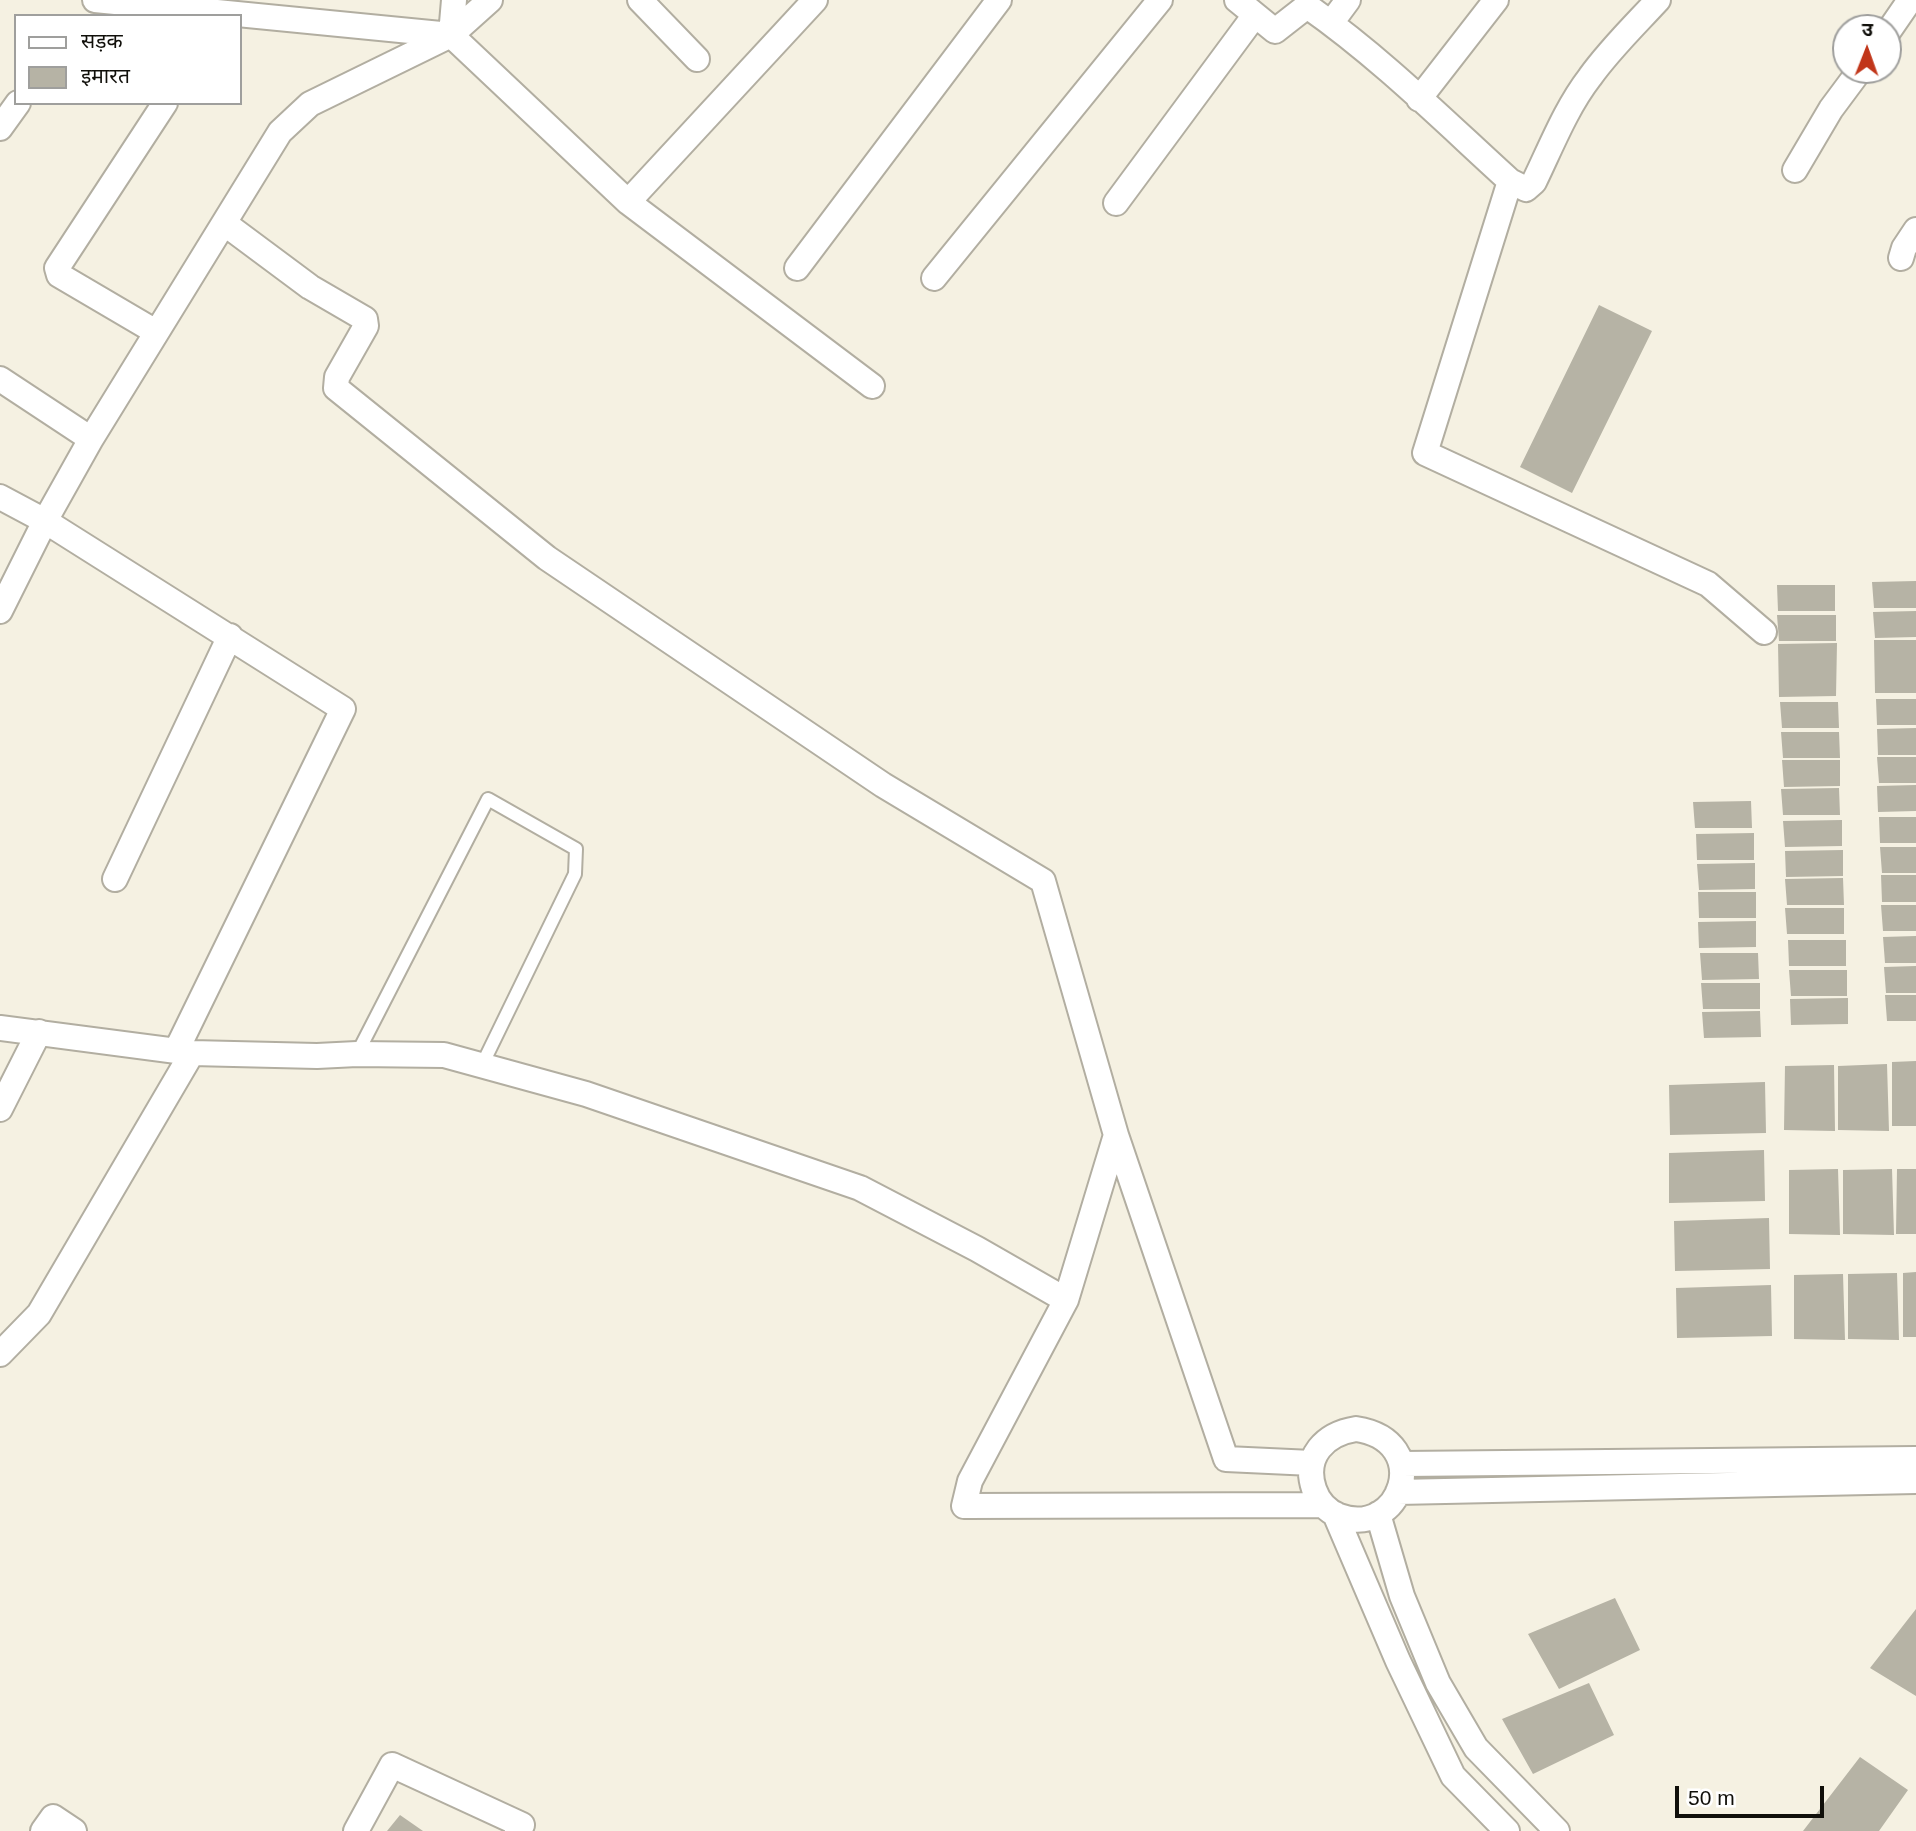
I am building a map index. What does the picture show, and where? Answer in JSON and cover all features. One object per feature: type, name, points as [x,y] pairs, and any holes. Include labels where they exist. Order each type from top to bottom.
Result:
[{"type":"street","points":[[82,14],[93,0],[221,14]]},
{"type":"street","points":[[451,35],[454,0]]},
{"type":"street","points":[[0,611],[45,520],[91,439],[279,132],[310,104],[451,35],[489,0]]},
{"type":"street","points":[[640,0],[696,59]]},
{"type":"street","points":[[628,202],[815,0]]},
{"type":"street","points":[[797,268],[999,0]]},
{"type":"street","points":[[934,278],[1160,0]]},
{"type":"street","points":[[1331,23],[1349,0]]},
{"type":"street","points":[[1419,99],[1496,0]]},
{"type":"street","points":[[1116,203],[1246,8],[1275,31],[1307,6],[1331,23],[1510,181],[1526,189],[1534,182],[1588,79],[1658,0]]},
{"type":"street","points":[[242,16],[451,35],[628,202],[872,386]]},
{"type":"street","points":[[1795,170],[1831,109],[1850,84]]},
{"type":"street","points":[[0,128],[17,105]]},
{"type":"street","points":[[156,332],[60,275],[57,268],[164,105]]},
{"type":"street","points":[[1510,181],[1425,453],[1708,584],[1765,632]]},
{"type":"street","points":[[224,223],[310,287],[365,319],[366,326],[337,377],[336,388],[452,482],[547,558],[813,738],[883,785],[1043,881],[1116,1135],[1226,1459],[1312,1464]]},
{"type":"street","points":[[1901,258],[1916,230]]},
{"type":"street","points":[[0,379],[91,439]]},
{"type":"street","points":[[0,496],[45,520],[343,709],[184,1052],[39,1314],[0,1354]]},
{"type":"street","points":[[115,879],[230,636]]},
{"type":"street","points":[[0,1028],[184,1052],[317,1056],[444,1055],[586,1094],[860,1188],[977,1249],[1066,1300]]},
{"type":"street","points":[[0,1110],[39,1032]]},
{"type":"street","points":[[1116,1135],[1066,1300],[970,1480],[964,1506],[1329,1510],[1349,1519],[1364,1519],[1378,1514],[1390,1505],[1402,1478],[1402,1464],[1384,1438],[1371,1431],[1356,1429],[1341,1431],[1328,1439],[1318,1450],[1312,1464],[1311,1478],[1315,1493],[1329,1510],[1453,1776],[1507,1831]]},
{"type":"street","points":[[1402,1464],[1916,1459]]},
{"type":"street","points":[[1398,1492],[1916,1481]]},
{"type":"street","points":[[1378,1514],[1402,1596],[1438,1683],[1476,1748],[1557,1831]]},
{"type":"street","points":[[356,1831],[392,1765],[522,1825],[517,1831]]},
{"type":"street","points":[[43,1831],[53,1817],[74,1831]]},
{"type":"lane","points":[[357,1054],[488,799],[576,849],[575,874],[482,1065]]},
{"type":"building","points":[[1599,305],[1652,331],[1572,493],[1520,467]]},
{"type":"building","points":[[1916,581],[1916,608],[1874,608],[1872,582]]},
{"type":"building","points":[[1777,585],[1835,585],[1835,611],[1778,611]]},
{"type":"building","points":[[1916,611],[1916,637],[1875,638],[1873,612]]},
{"type":"building","points":[[1777,615],[1836,615],[1836,641],[1779,641]]},
{"type":"building","points":[[1874,640],[1916,640],[1916,693],[1875,693]]},
{"type":"building","points":[[1837,643],[1836,696],[1779,697],[1778,644]]},
{"type":"building","points":[[1876,699],[1916,699],[1916,725],[1877,725]]},
{"type":"building","points":[[1780,702],[1838,702],[1839,728],[1782,728]]},
{"type":"building","points":[[1916,728],[1916,755],[1878,755],[1877,729]]},
{"type":"building","points":[[1781,732],[1839,732],[1840,758],[1783,758]]},
{"type":"building","points":[[1877,757],[1916,757],[1916,783],[1879,783]]},
{"type":"building","points":[[1782,760],[1840,760],[1840,786],[1784,787]]},
{"type":"building","points":[[1916,785],[1916,811],[1878,812],[1877,786]]},
{"type":"building","points":[[1839,788],[1840,815],[1783,815],[1781,789]]},
{"type":"building","points":[[1751,801],[1752,828],[1695,828],[1693,802]]},
{"type":"building","points":[[1879,817],[1916,817],[1916,843],[1880,843]]},
{"type":"building","points":[[1842,820],[1842,846],[1785,847],[1783,821]]},
{"type":"building","points":[[1754,833],[1754,860],[1697,860],[1696,834]]},
{"type":"building","points":[[1880,847],[1916,847],[1916,873],[1882,873]]},
{"type":"building","points":[[1843,850],[1843,876],[1786,877],[1785,851]]},
{"type":"building","points":[[1755,863],[1755,889],[1699,890],[1697,864]]},
{"type":"building","points":[[1881,875],[1916,875],[1916,902],[1882,902]]},
{"type":"building","points":[[1843,878],[1844,905],[1787,905],[1785,879]]},
{"type":"building","points":[[1698,892],[1756,892],[1756,918],[1699,918]]},
{"type":"building","points":[[1881,905],[1916,905],[1916,931],[1883,931]]},
{"type":"building","points":[[1785,908],[1844,908],[1844,934],[1787,934]]},
{"type":"building","points":[[1756,921],[1756,947],[1699,948],[1698,922]]},
{"type":"building","points":[[1916,936],[1916,963],[1885,963],[1883,937]]},
{"type":"building","points":[[1788,940],[1846,940],[1846,966],[1789,966]]},
{"type":"building","points":[[1700,953],[1758,953],[1759,979],[1702,980]]},
{"type":"building","points":[[1916,966],[1916,993],[1886,993],[1884,967]]},
{"type":"building","points":[[1789,970],[1847,970],[1847,996],[1791,996]]},
{"type":"building","points":[[1701,983],[1760,983],[1760,1009],[1703,1009]]},
{"type":"building","points":[[1885,995],[1916,995],[1916,1021],[1887,1021]]},
{"type":"building","points":[[1848,998],[1848,1024],[1791,1025],[1790,999]]},
{"type":"building","points":[[1760,1011],[1761,1037],[1704,1038],[1702,1012]]},
{"type":"building","points":[[1916,1061],[1916,1126],[1892,1126],[1892,1062]]},
{"type":"building","points":[[1887,1064],[1889,1131],[1838,1130],[1838,1066]]},
{"type":"building","points":[[1834,1065],[1835,1131],[1784,1130],[1785,1066]]},
{"type":"building","points":[[1765,1082],[1766,1133],[1670,1135],[1669,1085]]},
{"type":"building","points":[[1764,1150],[1765,1201],[1669,1203],[1669,1153]]},
{"type":"building","points":[[1838,1169],[1840,1235],[1789,1234],[1789,1170]]},
{"type":"building","points":[[1892,1169],[1894,1235],[1843,1234],[1843,1170]]},
{"type":"building","points":[[1897,1169],[1916,1169],[1916,1234],[1896,1234]]},
{"type":"building","points":[[1769,1218],[1770,1269],[1675,1271],[1674,1221]]},
{"type":"building","points":[[1916,1272],[1916,1337],[1903,1337],[1903,1273]]},
{"type":"building","points":[[1897,1273],[1899,1340],[1848,1339],[1848,1274]]},
{"type":"building","points":[[1843,1274],[1845,1340],[1794,1339],[1794,1275]]},
{"type":"building","points":[[1771,1285],[1772,1336],[1677,1338],[1676,1288]]},
{"type":"building","points":[[1615,1598],[1640,1650],[1559,1689],[1528,1634]]},
{"type":"building","points":[[1916,1609],[1916,1696],[1870,1668]]},
{"type":"building","points":[[1589,1683],[1614,1735],[1533,1774],[1502,1719]]},
{"type":"building","points":[[1860,1757],[1908,1790],[1879,1831],[1803,1831]]},
{"type":"building","points":[[400,1815],[423,1831],[387,1831]]}]
